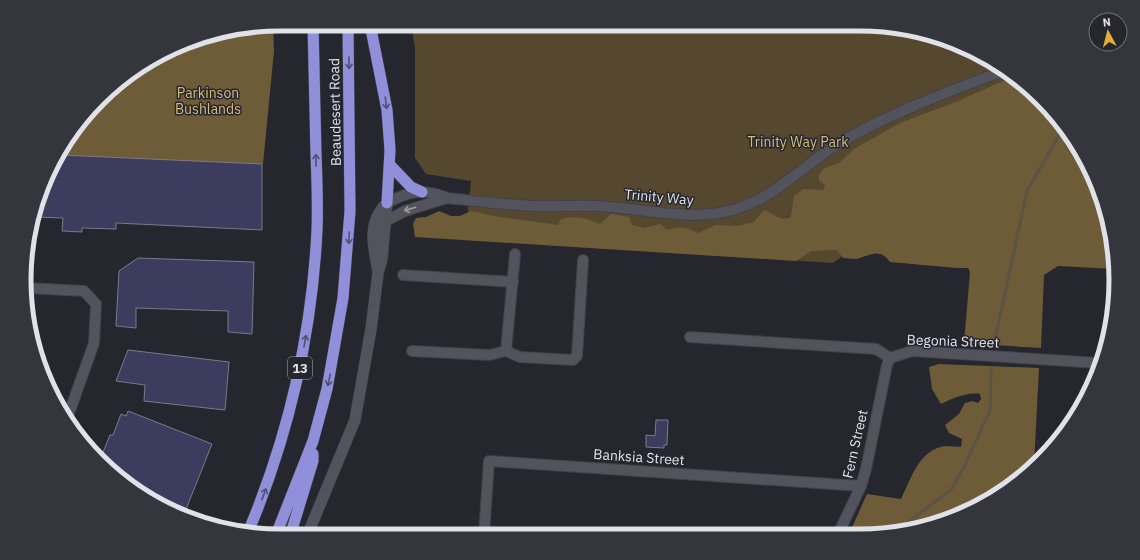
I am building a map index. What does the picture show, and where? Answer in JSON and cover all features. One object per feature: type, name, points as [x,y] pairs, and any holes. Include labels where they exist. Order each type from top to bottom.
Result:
[{"type":"highway","name":"Beaudesert Road","points":[[250,527],[275,464],[296,386],[313,282],[317,228],[313,31]]},
{"type":"highway","name":"Beaudesert Road","points":[[313,441],[327,389],[343,298],[348,258],[350,199],[348,31]]},
{"type":"highway","points":[[372,31],[386,96],[390,165],[387,203]]},
{"type":"highway","points":[[390,165],[411,187],[422,192]]},
{"type":"highway","points":[[292,529],[313,461],[313,441]]},
{"type":"highway","name":"13","points":[[278,529],[313,441]]},
{"type":"street","name":"Trinity Way","points":[[387,203],[402,194],[422,192],[435,193],[447,198],[533,206],[609,206],[678,216],[707,215],[736,209],[782,186],[817,157],[847,138],[925,101],[998,73]]},
{"type":"street","name":"Trinity Way","points":[[386,221],[405,211],[447,198]]},
{"type":"street","points":[[310,529],[355,420],[370,334],[378,273],[382,259],[387,203]]},
{"type":"street","points":[[378,273],[372,234],[376,219],[387,203]]},
{"type":"street","points":[[506,351],[515,254]]},
{"type":"street","points":[[412,351],[489,355],[506,351],[520,357],[573,360],[577,356],[583,260]]},
{"type":"street","points":[[403,275],[513,282]]},
{"type":"street","points":[[32,288],[84,291],[96,304],[94,343],[69,412]]},
{"type":"street","name":"Begonia Street","points":[[690,336],[876,349],[890,358],[912,351],[1095,363]]},
{"type":"street","name":"Fern Street","points":[[840,529],[866,469],[887,365],[890,358]]},
{"type":"street","name":"Banksia Street","points":[[484,529],[489,461],[860,486]]},
{"type":"green space","name":"Parkinson Bushlands","points":[[273,31],[274,51],[263,164],[63,157],[82,128],[104,104],[128,82],[155,64],[185,50],[216,39],[247,33]]},
{"type":"green space","name":"Trinity Way Park","points":[[412,31],[860,31],[893,33],[924,39],[940,44],[985,64],[1012,82],[1045,114],[833,263],[465,240],[471,181],[426,174],[415,158],[415,48]]},
{"type":"green space","points":[[1007,79],[1012,82],[1036,104],[1058,128],[1076,156],[1096,200],[1101,216],[1107,247],[1108,269],[1058,266],[1044,275],[1041,348],[964,343],[970,272],[968,268],[890,262],[886,257],[878,254],[856,259],[843,258],[837,250],[811,251],[796,261],[415,237],[413,224],[416,218],[426,217],[439,211],[451,216],[460,216],[471,211],[494,216],[558,225],[561,219],[571,217],[586,219],[600,224],[611,214],[629,217],[632,225],[645,228],[660,224],[668,230],[683,227],[698,233],[716,225],[738,226],[754,222],[764,210],[782,219],[790,218],[794,196],[803,189],[823,190],[825,185],[819,180],[819,175],[823,169],[840,162],[854,149],[900,123],[958,101]]},
{"type":"green space","points":[[939,364],[1039,368],[1034,457],[1012,478],[984,496],[940,516],[924,521],[893,527],[851,529],[867,494],[901,499],[917,466],[929,453],[937,448],[946,446],[961,447],[962,439],[949,433],[945,425],[959,414],[965,403],[972,401],[978,403],[981,399],[980,394],[965,395],[941,404],[932,389],[929,367]]},
{"type":"building","points":[[64,155],[262,164],[262,230],[116,223],[116,229],[82,228],[82,232],[62,231],[63,218],[39,217],[50,185]]},
{"type":"building","points":[[138,258],[254,262],[252,334],[228,332],[228,311],[136,308],[136,328],[116,326],[119,271]]},
{"type":"building","points":[[128,350],[229,362],[225,410],[144,401],[145,385],[116,381]]},
{"type":"building","points":[[128,411],[212,444],[186,510],[155,496],[128,478],[102,454],[110,435],[113,435],[121,414],[126,416]]},
{"type":"building","points":[[656,420],[668,420],[667,445],[664,445],[664,448],[646,447],[646,435],[655,436]]},
{"type":"waterway","points":[[994,344],[1027,191],[1061,132]]},
{"type":"waterway","points":[[904,525],[951,490],[965,465],[990,410],[991,369]]}]
